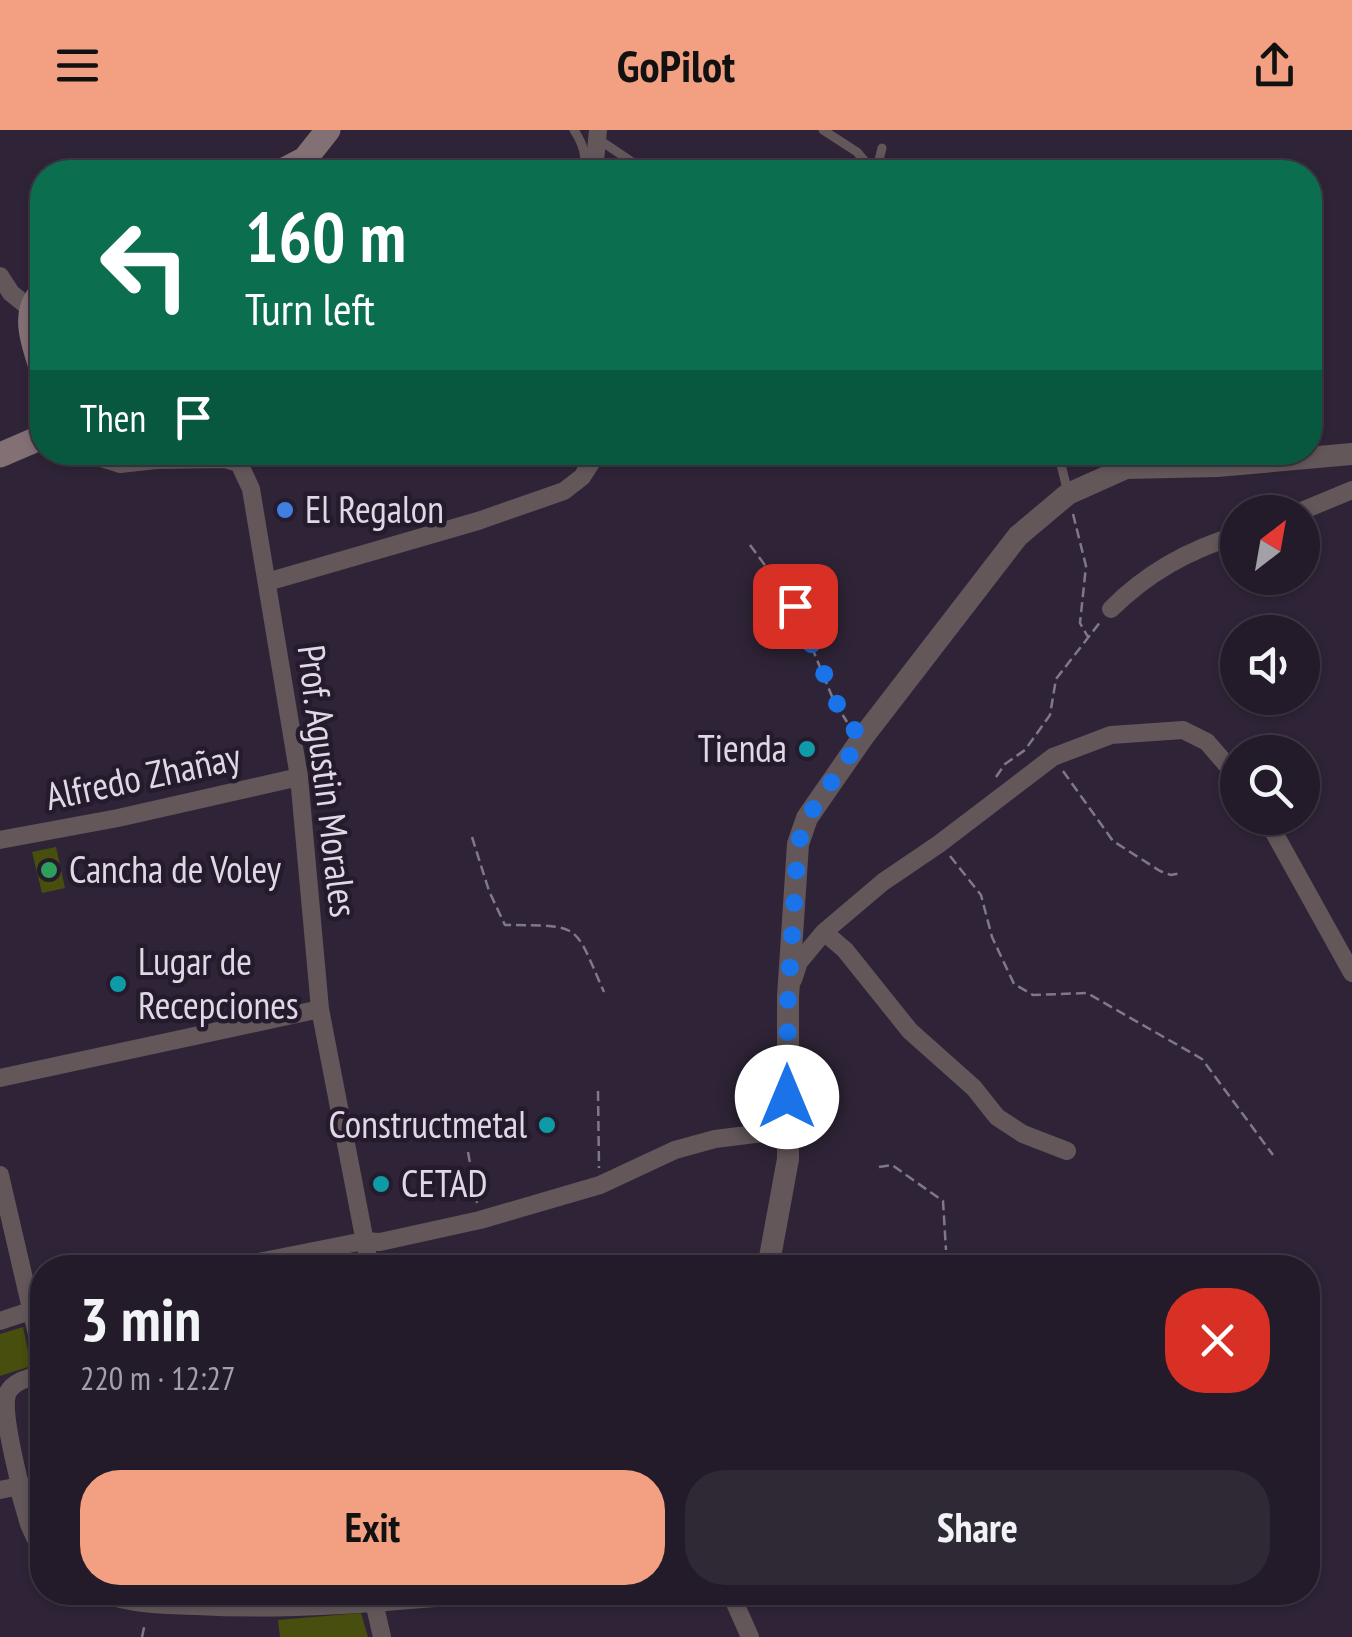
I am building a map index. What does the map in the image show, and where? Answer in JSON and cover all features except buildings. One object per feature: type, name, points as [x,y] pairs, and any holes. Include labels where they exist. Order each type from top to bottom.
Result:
[{"type":"main road","points":[[303,160],[328,130]]},
{"type":"main road","points":[[0,455],[30,442]]},
{"type":"street","points":[[595,160],[598,134]]},
{"type":"street","points":[[0,276],[11,293],[30,299]]},
{"type":"street","points":[[1322,457],[1352,454]]},
{"type":"street","name":"Prof. Agustin Morales","points":[[240,465],[252,488],[299,777],[320,1009],[367,1255]]},
{"type":"street","points":[[267,582],[478,521],[564,491],[590,465]]},
{"type":"street","points":[[770,1255],[788,1160],[788,998],[798,844],[807,818],[862,737],[1018,536],[1068,494],[1126,468],[1228,465]]},
{"type":"street","points":[[1320,503],[1352,490]]},
{"type":"street","points":[[1111,609],[1137,583],[1220,540]]},
{"type":"street","points":[[788,998],[799,962],[824,932],[883,882],[1054,757],[1110,735],[1183,730],[1207,742],[1220,757]]},
{"type":"street","name":"Alfredo Zhañay","points":[[0,840],[299,777]]},
{"type":"street","points":[[1275,835],[1352,973]]},
{"type":"street","points":[[824,932],[845,950],[910,1031],[961,1076],[997,1117],[1022,1134],[1067,1151]]},
{"type":"street","points":[[0,1078],[320,1009]]},
{"type":"street","points":[[296,1255],[480,1220],[600,1185],[675,1150],[715,1139],[787,1130]]},
{"type":"street","points":[[0,1175],[30,1278]]},
{"type":"street","points":[[0,1321],[30,1312]]},
{"type":"street","points":[[30,1378],[18,1382],[6,1394],[4,1412],[10,1488],[30,1522]]},
{"type":"street","points":[[216,1605],[256,1605]]},
{"type":"street","points":[[369,1605],[382,1637]]},
{"type":"street","points":[[736,1605],[750,1637]]},
{"type":"lane","points":[[574,130],[582,141],[586,160]]},
{"type":"lane","points":[[823,130],[864,160]]},
{"type":"lane","points":[[598,134],[632,160]]},
{"type":"lane","points":[[878,160],[882,148]]},
{"type":"lane","points":[[1061,465],[1068,494]]},
{"type":"path","points":[[1068,494],[1086,566],[1080,623],[1088,636]]},
{"type":"path","points":[[750,544],[795,606],[844,720],[862,737]]},
{"type":"path","points":[[1002,793],[996,777],[1004,764],[1024,750],[1050,715],[1056,679],[1111,609]]},
{"type":"path","points":[[1054,757],[1112,841],[1160,871],[1181,874]]},
{"type":"path","points":[[472,838],[488,891],[506,925],[563,926],[579,936],[604,992]]},
{"type":"path","points":[[939,844],[981,895],[992,937],[1014,984],[1033,995],[1087,993],[1202,1059],[1273,1155]]},
{"type":"path","points":[[598,1091],[600,1185]]},
{"type":"path","points":[[468,1152],[480,1220]]},
{"type":"path","points":[[878,1168],[892,1165],[943,1201],[946,1250]]},
{"type":"green space","name":"Cancha de Voley","points":[[56,847],[65,888],[42,893],[32,852]]},
{"type":"green space","points":[[23,1327],[30,1366],[0,1376],[0,1334]]},
{"type":"green space","points":[[361,1613],[368,1637],[280,1637],[278,1620]]},
{"type":"place","name":"El Regalon","points":[[285,510]]},
{"type":"place","name":"Tienda","points":[[807,749]]},
{"type":"place","name":"Cancha de Voley","points":[[49,870]]},
{"type":"place","name":"Lugar de Recepciones","points":[[118,984]]},
{"type":"place","name":"Constructmetal","points":[[547,1125]]},
{"type":"place","name":"CETAD","points":[[381,1184]]},
{"type":"route","points":[[787,1097],[788,998],[798,844],[807,818],[862,737],[844,720],[795,606]]}]
